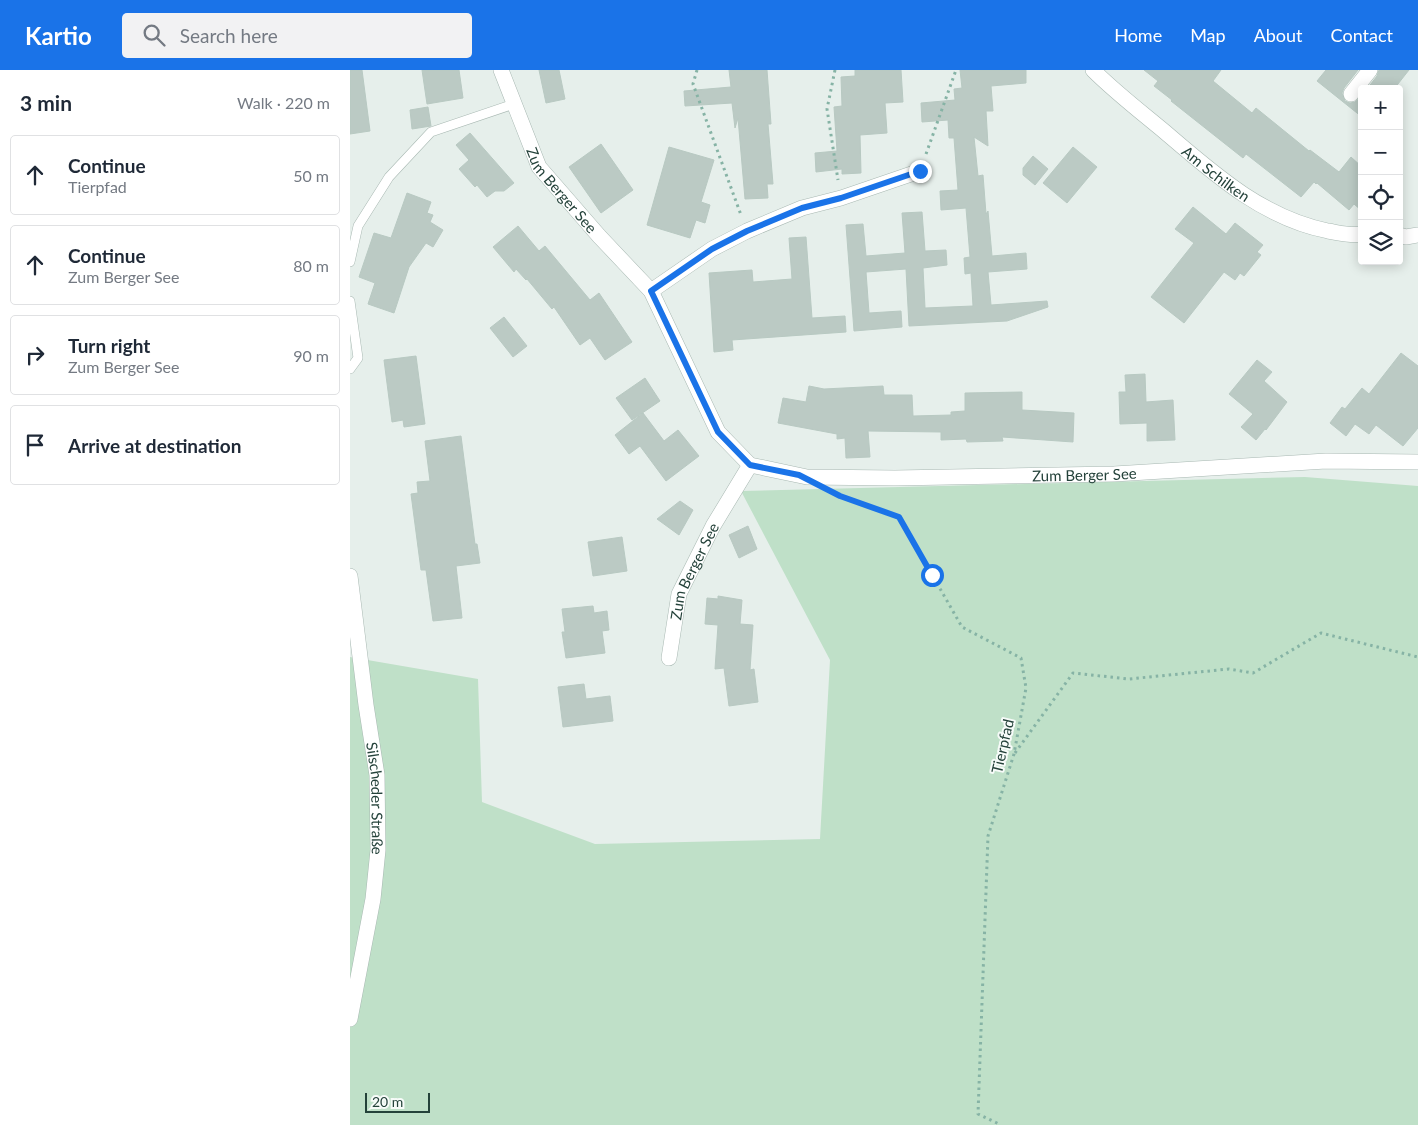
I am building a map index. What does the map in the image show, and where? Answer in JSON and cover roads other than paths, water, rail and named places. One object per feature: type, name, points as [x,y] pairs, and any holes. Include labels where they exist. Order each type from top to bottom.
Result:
[{"type":"street","name":"Zum Berger See","points":[[501,70],[540,168],[599,236],[651,291],[718,432],[750,465],[807,477],[895,478],[1114,474],[1326,461],[1418,462]]},
{"type":"street","name":"Am Schilken","points":[[1093,70],[1219,177],[1255,203],[1284,218],[1312,228],[1351,236],[1358,235]]},
{"type":"street","points":[[1351,94],[1370,70]]},
{"type":"street","points":[[651,291],[712,249],[747,231],[802,208],[841,198],[920,171]]},
{"type":"street","points":[[1403,236],[1418,235]]},
{"type":"street","name":"Zum Berger See","points":[[669,658],[679,594],[713,526],[750,465]]},
{"type":"street","name":"Silscheder Straße","points":[[350,576],[377,775],[378,850],[373,899],[350,1019]]},
{"type":"lane","points":[[350,262],[358,226],[389,177],[431,132],[514,104]]},
{"type":"lane","points":[[350,301],[358,358],[350,369]]}]
